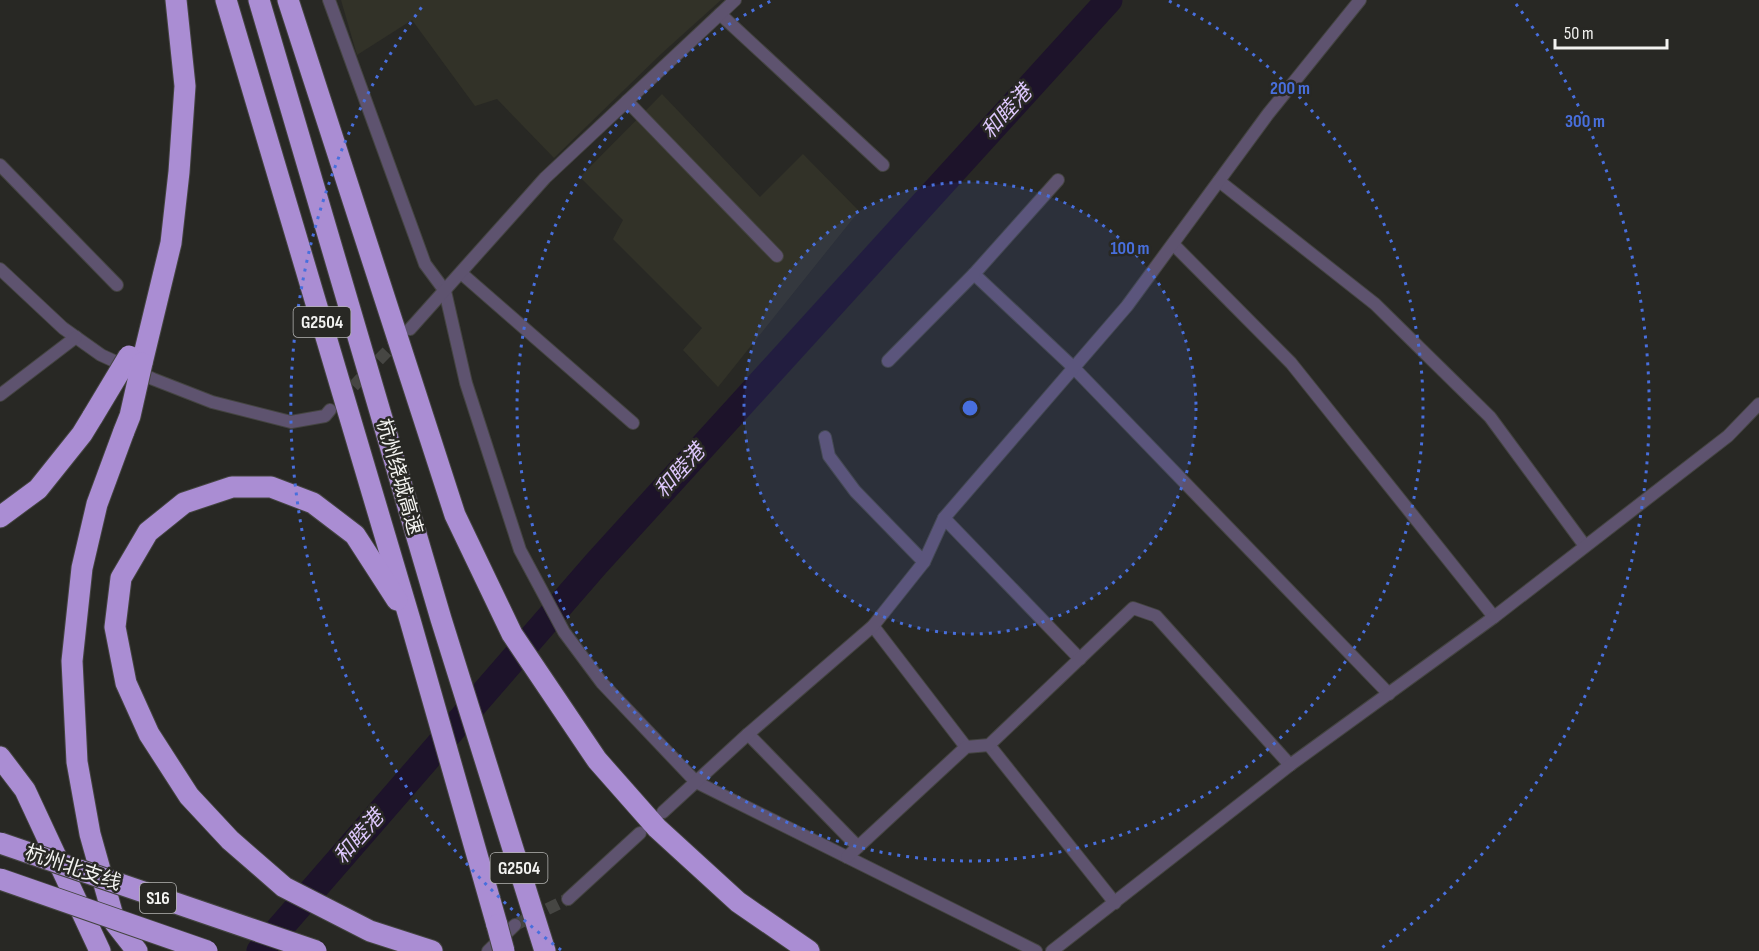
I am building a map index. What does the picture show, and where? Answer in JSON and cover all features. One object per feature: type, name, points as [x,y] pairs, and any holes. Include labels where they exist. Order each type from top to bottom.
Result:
[{"type":"highway","points":[[0,517],[38,489],[82,434],[135,360],[150,326],[171,243],[180,162],[185,86],[176,0]]},
{"type":"highway","name":"杭州绕城高速","points":[[226,0],[417,644],[465,815],[506,925],[504,951]]},
{"type":"highway","name":"杭州绕城高速","points":[[259,0],[441,619],[545,951]]},
{"type":"highway","points":[[288,0],[455,515],[512,634],[597,760],[657,828],[738,902],[809,951]]},
{"type":"highway","points":[[135,360],[130,416],[97,504],[82,568],[72,661],[77,762],[90,834],[115,923],[137,951]]},
{"type":"highway","points":[[410,621],[355,535],[313,503],[271,487],[232,487],[184,503],[148,532],[121,578],[115,627],[126,683],[149,734],[189,796],[230,840],[284,887],[370,931],[432,951]]},
{"type":"highway","points":[[0,757],[25,790],[100,951]]},
{"type":"highway","name":"杭州北支线","points":[[0,843],[316,951]]},
{"type":"highway","name":"杭州北支线","points":[[0,879],[207,951]]},
{"type":"street","points":[[329,0],[425,264],[445,291],[466,383],[520,550],[564,632],[602,683],[696,782],[1036,951]]},
{"type":"street","points":[[410,329],[545,177],[735,0]]},
{"type":"street","points":[[663,812],[748,734],[873,626],[924,562],[944,518],[1127,306],[1268,114],[1360,0]]},
{"type":"street","points":[[720,14],[882,165]]},
{"type":"street","points":[[627,101],[777,256]]},
{"type":"street","points":[[0,165],[117,285]]},
{"type":"street","points":[[888,361],[974,274],[1058,180]]},
{"type":"street","points":[[1219,181],[1375,304],[1490,417],[1585,546]]},
{"type":"street","points":[[1173,244],[1291,363],[1494,617]]},
{"type":"street","points":[[0,269],[63,328],[101,355],[153,379],[212,402],[291,422],[325,416],[330,410]]},
{"type":"street","points":[[461,273],[633,423]]},
{"type":"street","points":[[974,274],[1074,368],[1389,693]]},
{"type":"street","points":[[0,395],[76,337]]},
{"type":"street","points":[[1052,951],[1290,765],[1494,617],[1728,436],[1759,404]]},
{"type":"street","points":[[825,437],[830,456],[855,491],[924,562]]},
{"type":"street","points":[[944,518],[1080,659]]},
{"type":"street","points":[[847,857],[966,747],[989,746],[1133,608],[1156,616],[1290,765]]},
{"type":"street","points":[[873,626],[966,747]]},
{"type":"street","points":[[748,734],[858,847]]},
{"type":"street","points":[[989,746],[1115,903]]},
{"type":"street","points":[[568,899],[640,833]]},
{"type":"street","points":[[488,951],[506,925]]},
{"type":"shaded area","points":[[341,0],[721,0],[661,54],[554,158],[497,99],[475,106],[412,20],[357,55]]},
{"type":"shaded area","points":[[662,94],[760,197],[803,154],[859,211],[718,387],[683,350],[702,328],[613,239],[623,220],[580,177]]},
{"type":"waterway","name":"和睦港","points":[[260,951],[596,564],[1109,0]]},
{"type":"tunnel","points":[[341,399],[400,338]]},
{"type":"tunnel","points":[[515,925],[568,899]]}]
